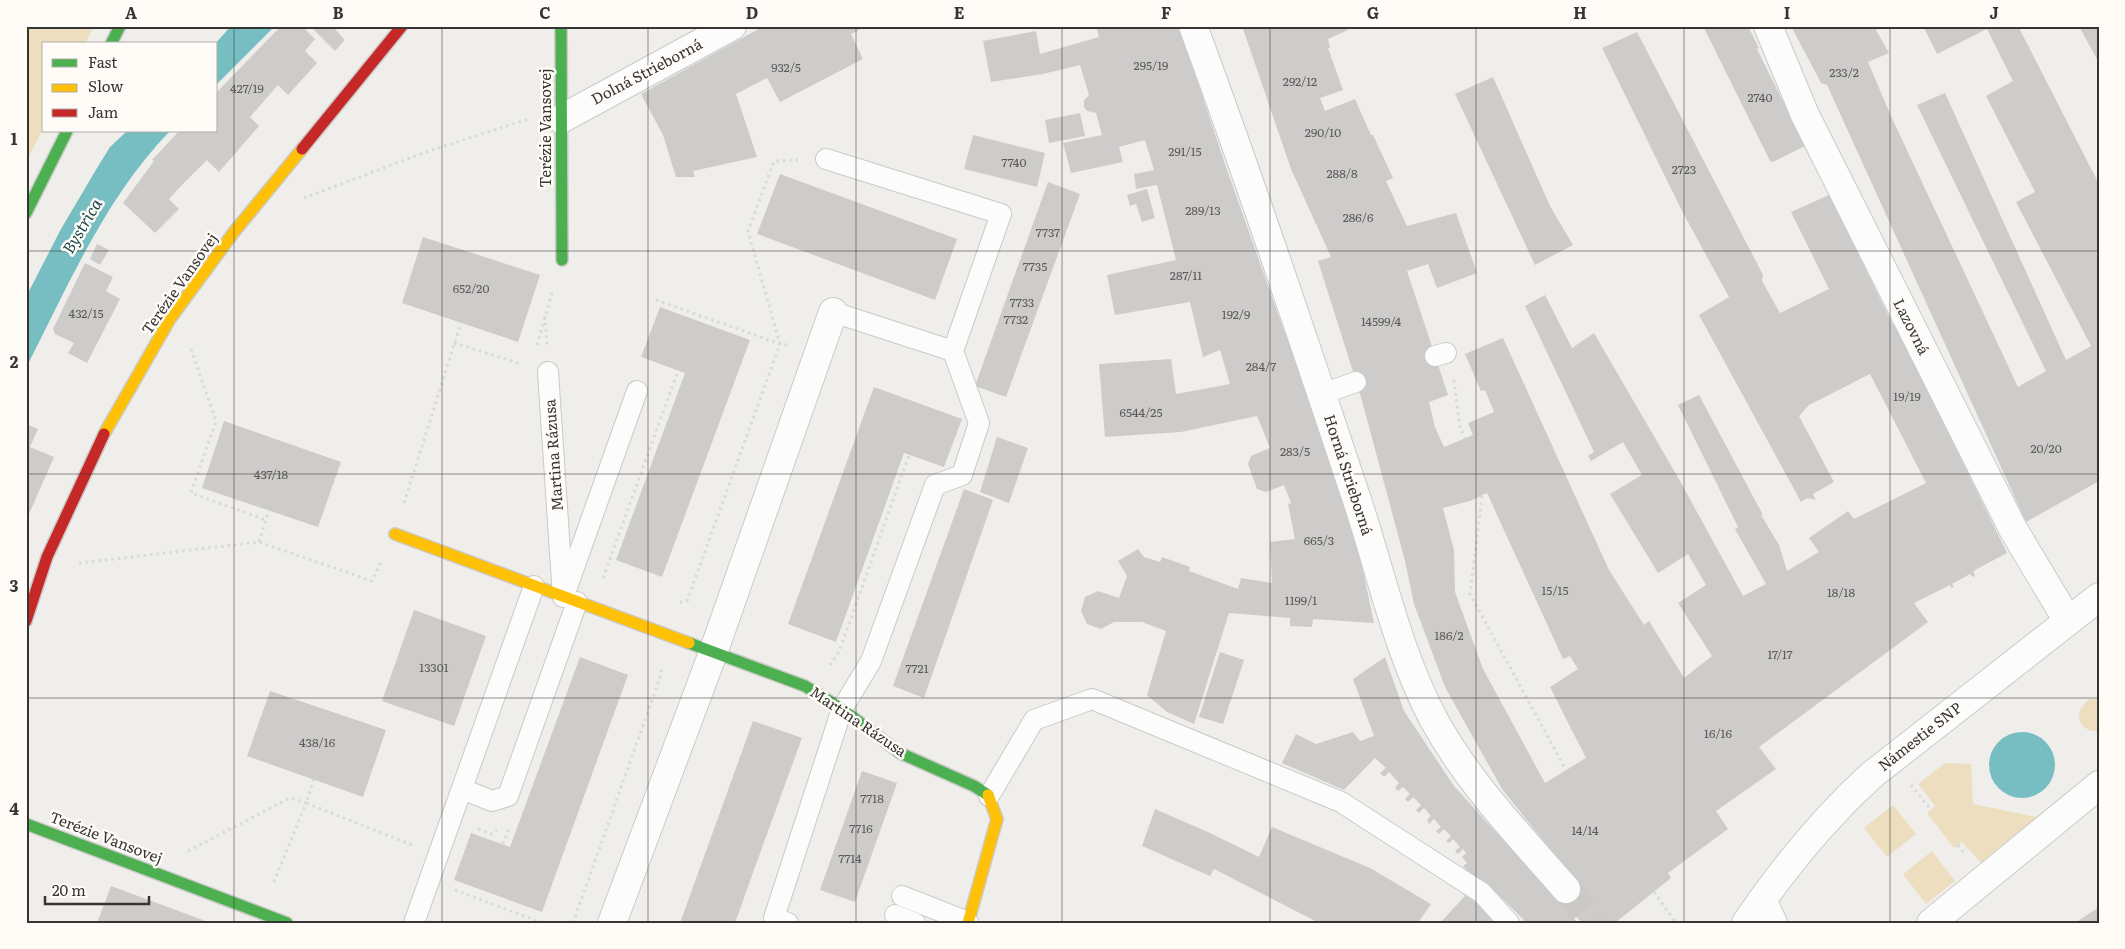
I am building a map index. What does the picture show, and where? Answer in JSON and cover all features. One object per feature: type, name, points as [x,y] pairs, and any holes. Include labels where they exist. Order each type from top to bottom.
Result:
[{"type":"street","points":[[112,42],[120,26]]},
{"type":"street","name":"Terézie Vansovej","points":[[26,620],[47,557],[106,430],[170,320],[234,232],[402,26]]},
{"type":"street","name":"Terézie Vansovej","points":[[561,26],[548,117],[562,260]]},
{"type":"street","name":"Dolná Strieborná","points":[[548,117],[732,26]]},
{"type":"street","name":"Horná Strieborná","points":[[1193,26],[1322,394],[1408,662],[1434,720],[1477,788],[1566,889]]},
{"type":"street","name":"Lazovná","points":[[1768,26],[1805,115],[2008,520],[2068,620]]},
{"type":"street","points":[[26,213],[66,132]]},
{"type":"street","points":[[612,923],[713,653],[832,312]]},
{"type":"street","name":"Martina Rázusa","points":[[395,534],[812,690],[842,709],[900,753],[974,786],[989,796]]},
{"type":"street","name":"Námestie SNP","points":[[1746,923],[1767,912],[1813,835],[1842,802],[2099,596]]},
{"type":"street","points":[[1930,923],[2099,785]]},
{"type":"street","points":[[973,921],[997,818],[989,796]]},
{"type":"street","name":"Terézie Vansovej","points":[[26,824],[287,923]]},
{"type":"lane","points":[[788,923],[774,918],[842,709],[871,661],[935,485],[962,475],[979,422],[953,351],[1001,214],[826,160]]},
{"type":"lane","points":[[832,312],[953,351]]},
{"type":"lane","name":"Martina Rázusa","points":[[539,370],[570,600]]},
{"type":"lane","points":[[1322,394],[1356,382]]},
{"type":"lane","points":[[462,789],[492,801],[508,796],[637,392]]},
{"type":"lane","points":[[414,923],[534,586]]},
{"type":"lane","points":[[989,796],[1034,720],[1092,699],[1341,802],[1482,893],[1509,923]]},
{"type":"lane","points":[[902,896],[973,921]]},
{"type":"lane","points":[[895,915],[915,923]]},
{"type":"path","points":[[296,201],[426,152],[548,117]]},
{"type":"path","points":[[674,604],[688,601],[780,344],[748,231],[774,161],[826,160]]},
{"type":"path","points":[[454,343],[539,370],[562,260]]},
{"type":"path","points":[[656,300],[780,344],[820,346]]},
{"type":"path","points":[[76,563],[259,542],[372,581],[395,534],[461,323]]},
{"type":"path","points":[[189,345],[216,421],[191,493],[266,520]]},
{"type":"path","points":[[1440,355],[1456,386],[1460,426],[1465,438]]},
{"type":"path","points":[[601,583],[678,371]]},
{"type":"path","points":[[652,442],[659,443]]},
{"type":"path","points":[[812,690],[839,652],[909,455]]},
{"type":"path","points":[[1482,496],[1470,594],[1566,770]]},
{"type":"path","points":[[259,542],[269,510]]},
{"type":"path","points":[[624,519],[630,521]]},
{"type":"path","points":[[879,524],[884,526]]},
{"type":"path","points":[[850,601],[856,603]]},
{"type":"path","points":[[573,923],[662,672]]},
{"type":"path","points":[[270,889],[314,779]]},
{"type":"path","points":[[1912,788],[1931,810]]},
{"type":"path","points":[[187,852],[290,798],[438,855]]},
{"type":"path","points":[[503,844],[512,820]]},
{"type":"path","points":[[446,887],[543,923]]},
{"type":"path","points":[[1654,892],[1676,923]]},
{"type":"shaded area","points":[[26,26],[94,26],[86,42],[42,42],[42,131],[26,162]]},
{"type":"shaded area","points":[[2090,699],[2099,699],[2099,731],[2092,731],[2086,728],[2080,720],[2079,714],[2081,709]]},
{"type":"shaded area","points":[[1945,763],[1971,764],[1973,804],[2037,817],[1981,863],[1962,842],[1954,848],[1927,813],[1935,806],[1918,784]]},
{"type":"shaded area","points":[[1893,805],[1916,834],[1887,857],[1864,828]]},
{"type":"shaded area","points":[[1932,851],[1955,881],[1926,904],[1903,874]]},
{"type":"water","points":[[231,26],[275,26],[218,83],[217,42]]},
{"type":"water","name":"Bystrica","points":[[126,132],[169,132],[147,157],[107,214],[89,244],[26,368],[26,297],[61,229],[110,147]]},
{"type":"water","points":[[2015,732],[2029,732],[2041,737],[2050,746],[2055,758],[2053,778],[2046,789],[2029,798],[2015,798],[2003,793],[1994,784],[1989,772],[1989,758],[1994,746],[2003,737]]},
{"type":"building","points":[[281,26],[302,26],[315,39],[305,51],[317,63],[288,95],[278,85],[250,117],[259,126],[219,172],[207,160],[178,189],[169,199],[179,209],[155,233],[123,203],[154,161],[152,160],[178,132],[218,132],[218,91]]},
{"type":"building","points":[[310,26],[336,26],[334,28],[345,40],[335,51]]},
{"type":"building","points":[[764,26],[866,26],[851,34],[863,59],[780,102],[767,78],[736,94],[757,157],[693,171],[695,177],[676,177],[663,135],[641,94]]},
{"type":"building","points":[[1096,26],[1179,26],[1283,328],[1347,494],[1374,623],[1313,619],[1312,627],[1290,626],[1290,618],[1229,613],[1194,724],[1167,712],[1147,695],[1166,631],[1142,622],[1114,622],[1101,629],[1087,624],[1081,611],[1085,597],[1098,591],[1119,598],[1127,576],[1118,561],[1138,549],[1144,557],[1160,562],[1162,557],[1190,567],[1189,571],[1238,589],[1241,578],[1272,583],[1270,542],[1295,539],[1288,504],[1291,503],[1284,485],[1266,492],[1257,489],[1248,464],[1251,456],[1270,448],[1257,416],[1181,432],[1105,437],[1099,364],[1171,359],[1176,394],[1230,384],[1220,350],[1203,357],[1190,302],[1115,315],[1107,275],[1176,260],[1157,185],[1136,189],[1134,174],[1154,170],[1145,140],[1119,147],[1123,162],[1071,173],[1063,143],[1102,135],[1096,113],[1087,111],[1084,107],[1084,100],[1089,95],[1080,65],[1043,74],[991,82],[983,41],[1036,31],[1040,54],[1099,37]]},
{"type":"building","points":[[1242,26],[1346,26],[1348,30],[1328,39],[1330,48],[1328,48],[1343,90],[1320,98],[1325,111],[1355,99],[1393,178],[1386,181],[1407,226],[1456,213],[1477,273],[1437,288],[1428,264],[1407,271],[1448,395],[1429,402],[1435,427],[1444,447],[1473,435],[1468,423],[1494,412],[1485,390],[1481,391],[1465,354],[1503,338],[1609,570],[1644,625],[1649,621],[1684,678],[1712,656],[1678,603],[1706,585],[1688,554],[1658,573],[1610,494],[1642,475],[1623,442],[1591,461],[1588,456],[1594,452],[1525,306],[1545,295],[1572,348],[1594,333],[1680,481],[1743,596],[1766,584],[1735,529],[1738,527],[1678,405],[1699,395],[1763,515],[1761,515],[1779,545],[1787,571],[1819,552],[1809,538],[1848,511],[1854,519],[1926,483],[1870,374],[1809,405],[1799,416],[1834,482],[1813,494],[1816,500],[1807,498],[1801,502],[1699,315],[1729,297],[1683,213],[1602,48],[1637,32],[1763,275],[1762,281],[1780,313],[1829,289],[1791,212],[1829,195],[1893,325],[1895,324],[2007,553],[1975,570],[1973,572],[1975,576],[1973,577],[1970,574],[1952,584],[1954,587],[1951,588],[1950,585],[1914,603],[1928,622],[1759,747],[1776,769],[1716,811],[1728,829],[1668,873],[1671,878],[1615,923],[1582,923],[1557,896],[1576,882],[1502,789],[1445,687],[1414,604],[1405,561],[1361,397],[1318,261],[1331,257],[1291,169]],"holes":[[[1487,493],[1563,659],[1570,656],[1578,669],[1550,687],[1586,758],[1545,783],[1483,669],[1455,592],[1454,550],[1443,508],[1470,501]]]},
{"type":"building","points":[[1703,26],[1748,26],[1759,48],[1757,49],[1805,146],[1773,162],[1770,161]]},
{"type":"building","points":[[1791,26],[1884,26],[1876,30],[1889,53],[1868,62],[1891,116],[2018,387],[2046,371],[1917,105],[1945,93],[2066,360],[2091,346],[2016,202],[2035,192],[1986,96],[2013,81],[1987,29],[1937,54],[1923,26],[2018,26],[2099,184],[2099,481],[2026,522],[1827,85],[1821,83]]},
{"type":"building","points":[[2083,26],[2099,26],[2099,63],[2080,28]]},
{"type":"building","points":[[1493,77],[1550,206],[1573,245],[1535,265],[1455,94]]},
{"type":"building","points":[[1080,113],[1085,136],[1049,143],[1045,120]]},
{"type":"building","points":[[973,135],[1045,153],[1037,187],[964,169]]},
{"type":"building","points":[[780,174],[957,239],[935,300],[757,234]]},
{"type":"building","points":[[1048,182],[1080,194],[1006,397],[975,386]]},
{"type":"building","points":[[1147,189],[1155,218],[1142,222],[1136,204],[1130,206],[1127,195]]},
{"type":"building","points":[[423,237],[540,275],[518,342],[402,303]]},
{"type":"building","points":[[97,244],[109,250],[100,265],[90,259]]},
{"type":"building","points":[[85,263],[113,277],[106,291],[120,299],[87,363],[68,353],[74,343],[55,334],[53,329]]},
{"type":"building","points":[[660,307],[750,340],[662,577],[616,560],[685,373],[641,357]]},
{"type":"building","points":[[874,387],[962,419],[944,467],[904,453],[836,642],[788,624]]},
{"type":"building","points":[[224,421],[341,462],[318,527],[202,488]]},
{"type":"building","points":[[26,424],[38,429],[30,447],[54,457],[26,521]]},
{"type":"building","points":[[997,437],[1028,448],[1009,503],[980,492]]},
{"type":"building","points":[[964,489],[993,500],[924,698],[893,686]]},
{"type":"building","points":[[414,610],[486,636],[454,726],[382,701]]},
{"type":"building","points":[[1220,652],[1244,660],[1223,724],[1199,717]]},
{"type":"building","points":[[580,657],[628,675],[542,912],[454,880],[471,833],[510,847]]},
{"type":"building","points":[[1385,657],[1404,711],[1454,786],[1578,923],[1521,923],[1524,920],[1484,881],[1480,884],[1463,866],[1467,863],[1462,857],[1466,853],[1463,849],[1458,854],[1455,851],[1460,847],[1453,839],[1449,843],[1446,841],[1451,836],[1444,829],[1439,834],[1436,831],[1441,827],[1434,819],[1429,824],[1427,820],[1431,816],[1424,808],[1419,813],[1416,810],[1421,805],[1413,797],[1408,802],[1405,799],[1410,794],[1403,787],[1398,791],[1395,788],[1399,783],[1389,772],[1384,777],[1380,773],[1386,768],[1375,758],[1344,790],[1282,763],[1296,734],[1316,744],[1353,732],[1360,741],[1374,736],[1353,679]]},
{"type":"building","points":[[270,691],[386,730],[363,797],[247,756]]},
{"type":"building","points":[[753,721],[802,738],[735,923],[680,923]]},
{"type":"building","points":[[862,771],[897,783],[855,902],[820,890]]},
{"type":"building","points":[[1155,809],[1259,857],[1272,827],[1370,868],[1431,904],[1418,923],[1319,923],[1214,869],[1210,876],[1142,846]]},
{"type":"building","points":[[111,886],[211,923],[97,923]]},
{"type":"building","points":[[1465,892],[1496,923],[1440,923],[1465,896],[1463,894]]},
{"type":"building","points":[[2099,907],[2099,923],[2076,923],[2081,919]]},
{"type":"tunnel","points":[[1566,889],[1594,923]]},
{"type":"traffic: fast","points":[[112,42],[120,26]]},
{"type":"traffic: fast","points":[[561,26],[562,260]]},
{"type":"traffic: fast","points":[[26,213],[66,132]]},
{"type":"traffic: fast","points":[[689,643],[805,686],[842,709],[900,753],[974,786],[988,795]]},
{"type":"traffic: fast","points":[[26,824],[287,923]]},
{"type":"traffic: slow","points":[[104,434],[170,319],[234,232],[302,149]]},
{"type":"traffic: slow","points":[[395,534],[689,643]]},
{"type":"traffic: slow","points":[[968,923],[997,819],[988,795]]},
{"type":"traffic: jam","points":[[302,149],[402,26]]},
{"type":"traffic: jam","points":[[26,621],[47,557],[104,434]]}]
